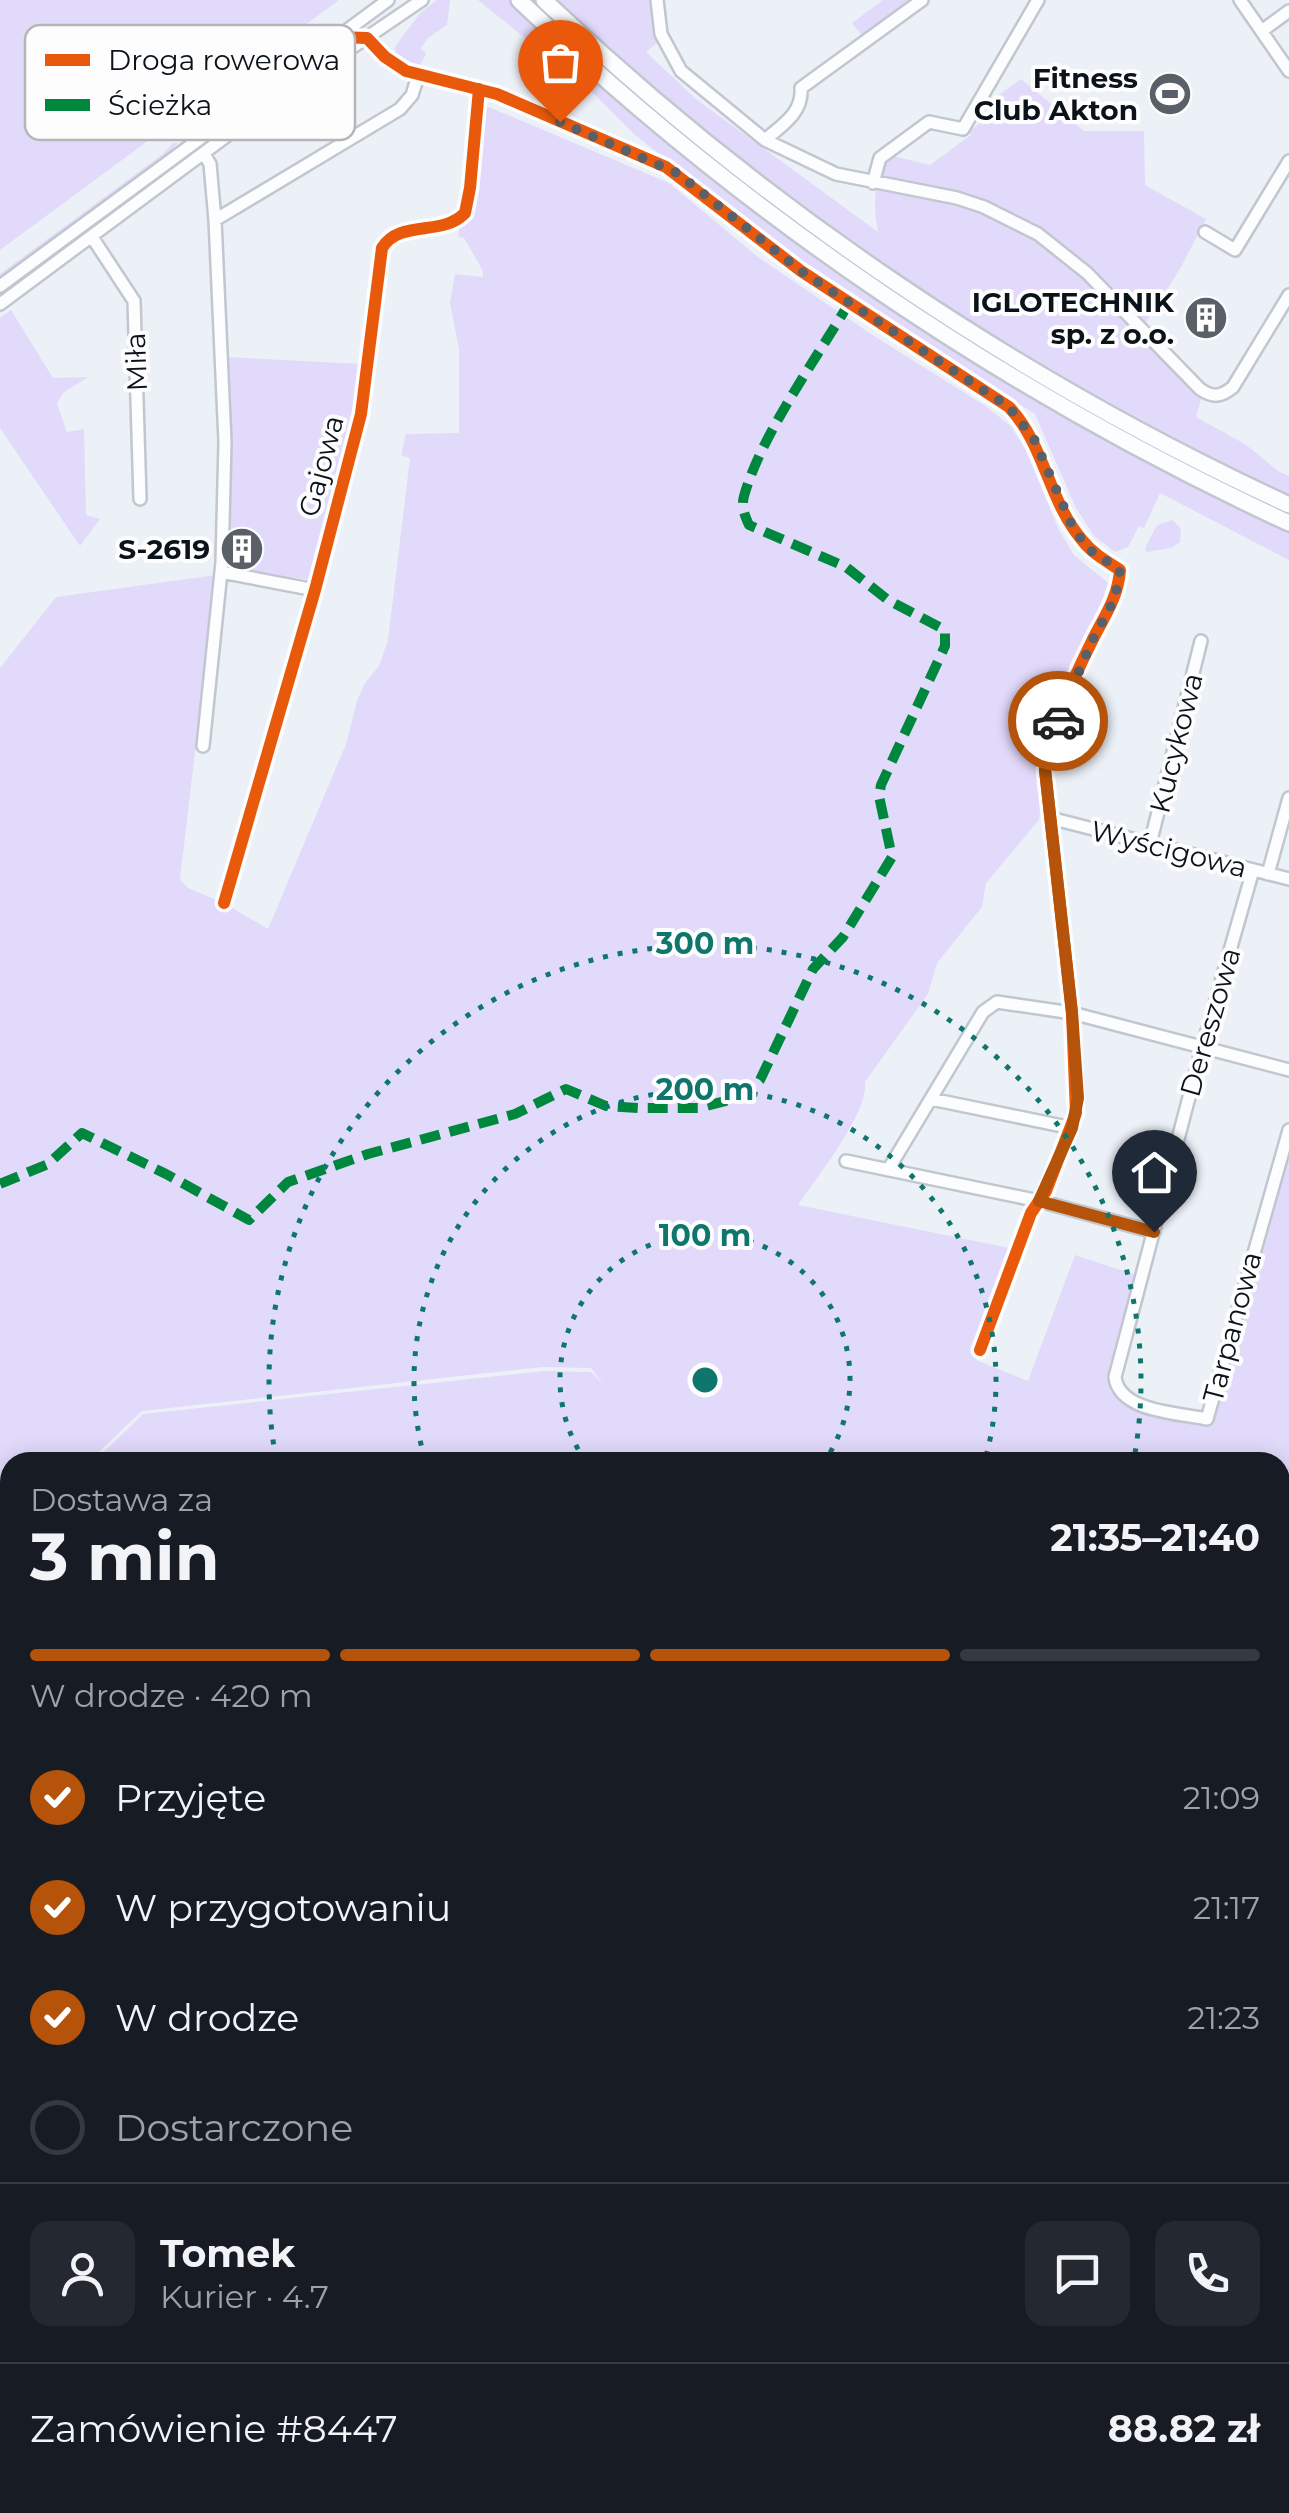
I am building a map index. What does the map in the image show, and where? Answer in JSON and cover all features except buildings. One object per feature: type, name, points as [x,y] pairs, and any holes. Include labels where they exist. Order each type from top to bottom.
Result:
[{"type":"highway","points":[[519,0],[685,146],[856,274],[1000,369],[1094,424],[1289,523]]},
{"type":"highway","points":[[544,0],[625,74],[740,168],[938,309],[1102,408],[1289,505]]},
{"type":"street","points":[[353,25],[388,0]]},
{"type":"street","points":[[355,47],[422,0]]},
{"type":"street","points":[[656,0],[662,34],[680,71],[765,140],[810,164],[873,183],[984,206],[1038,234],[1087,273],[1210,396],[1223,395],[1233,387],[1289,296]]},
{"type":"street","points":[[765,140],[797,111],[801,88],[922,0]]},
{"type":"street","points":[[873,183],[880,158],[929,122],[963,129],[1038,0]]},
{"type":"street","points":[[1240,0],[1289,71]]},
{"type":"street","points":[[368,38],[374,10]]},
{"type":"street","points":[[1263,30],[1289,11]]},
{"type":"street","points":[[355,38],[368,38],[396,65],[418,76],[479,90],[677,173],[801,271],[1009,407],[1034,439],[1074,530],[1090,550],[1120,570],[1118,591],[1092,641],[1048,748],[1045,770],[1078,1098],[1072,1128],[1031,1213],[980,1350]]},
{"type":"street","points":[[355,136],[400,109],[412,94],[418,76]]},
{"type":"street","name":"Gajowa","points":[[224,903],[315,590],[361,414],[382,248],[396,234],[449,224],[465,213],[479,90]]},
{"type":"street","points":[[0,286],[198,140]]},
{"type":"street","points":[[0,304],[222,140]]},
{"type":"street","points":[[215,220],[348,140]]},
{"type":"street","points":[[203,746],[221,572],[225,442],[215,220],[210,164],[204,154]]},
{"type":"street","points":[[1205,232],[1235,250],[1289,161]]},
{"type":"street","name":"Miła","points":[[92,236],[134,301],[140,499]]},
{"type":"street","points":[[221,572],[315,590]]},
{"type":"street","name":"Kucykowa","points":[[1150,844],[1201,641]]},
{"type":"street","points":[[1268,874],[1289,798]]},
{"type":"street","name":"Wyścigowa","points":[[1050,818],[1289,879]]},
{"type":"street","name":"Dereszowa","points":[[1116,1376],[1253,870]]},
{"type":"street","points":[[888,1170],[990,1006],[1006,1001],[1072,1013],[1289,1070]]},
{"type":"street","points":[[931,1099],[1072,1128]]},
{"type":"street","name":"Tarpanowa","points":[[1116,1376],[1120,1392],[1127,1399],[1207,1419],[1289,1130]]},
{"type":"street","points":[[846,1161],[1039,1201],[1154,1232]]},
{"type":"shaded area","points":[[0,0],[339,0],[305,25],[25,25],[25,140],[149,140],[0,250]]},
{"type":"shaded area","points":[[437,0],[450,0],[447,25],[421,48],[426,54],[419,67],[397,55],[394,48],[421,12]]},
{"type":"shaded area","points":[[478,0],[651,0],[657,43],[646,52],[696,99],[878,232],[876,192],[889,155],[930,165],[971,135],[969,132],[989,114],[993,99],[1021,79],[1084,131],[1144,131],[1145,185],[1206,219],[1141,330],[1203,392],[1196,417],[1245,444],[1289,476],[1289,560],[1160,493],[1144,528],[1139,526],[1128,547],[1115,552],[1094,536],[1075,506],[1035,414],[839,290],[732,212]]},
{"type":"shaded area","points":[[883,0],[912,0],[862,36],[852,23]]},
{"type":"shaded area","points":[[484,105],[669,183],[758,257],[1011,426],[1074,555],[1108,583],[1099,610],[1103,613],[1079,656],[1048,732],[1040,772],[1039,820],[986,883],[982,907],[937,963],[928,994],[865,1082],[859,1110],[850,1127],[798,1205],[1019,1250],[976,1360],[1028,1381],[1075,1255],[1142,1277],[1110,1391],[1116,1398],[1206,1418],[1289,1141],[1289,1452],[104,1452],[143,1414],[544,1371],[591,1372],[603,1384],[591,1368],[543,1367],[142,1411],[99,1452],[0,1452],[0,668],[56,597],[216,575],[180,879],[188,888],[224,903],[268,929],[346,744],[357,701],[379,666],[388,640],[410,458],[401,455],[406,434],[459,433],[459,349],[450,303],[455,274],[483,277],[464,238],[458,237],[459,228],[465,226]]},
{"type":"shaded area","points":[[205,140],[214,140],[0,299],[0,292]]},
{"type":"shaded area","points":[[178,143],[167,155],[0,280],[0,274]]},
{"type":"shaded area","points":[[11,310],[53,378],[88,377],[63,393],[57,404],[67,432],[84,429],[86,515],[100,519],[80,546],[0,428],[0,318]]},
{"type":"shaded area","points":[[227,357],[362,364],[355,412],[310,580],[226,567],[231,412]]},
{"type":"shaded area","points":[[1173,520],[1181,529],[1180,542],[1171,548],[1146,552],[1157,525]]},
{"type":"marked path","points":[[0,1184],[48,1164],[82,1133],[249,1220],[288,1182],[368,1154],[515,1114],[566,1089],[606,1106],[698,1108],[741,1097],[760,1080],[813,969],[843,937],[892,857],[879,796],[881,785],[945,646],[945,630],[888,600],[846,567],[749,525],[744,511],[744,496],[763,448],[849,303]]},
{"type":"cycle path","points":[[355,38],[367,38],[406,71],[497,94],[666,167],[801,271],[1009,407],[1031,438],[1071,524],[1090,549],[1120,570],[1113,599],[1063,705],[1045,770],[1072,1013],[1076,1113],[1046,1191],[1031,1213],[980,1350]]},
{"type":"cycle path","points":[[224,903],[315,590],[361,414],[382,248],[399,234],[445,225],[465,213],[479,89]]},
{"type":"way so far","points":[[560,122],[677,173],[801,271],[998,398],[1027,427],[1074,530],[1090,550],[1120,570],[1118,591],[1058,721]]},
{"type":"place","name":"Fitness Club Akton","points":[[1170,94]]},
{"type":"place","name":"IGLOTECHNIK sp. z o.o.","points":[[1206,318]]},
{"type":"place","name":"S-2619","points":[[242,549]]},
{"type":"route","points":[[1058,721],[1048,748],[1046,791],[1078,1098],[1072,1128],[1039,1201],[1154,1232]]}]
